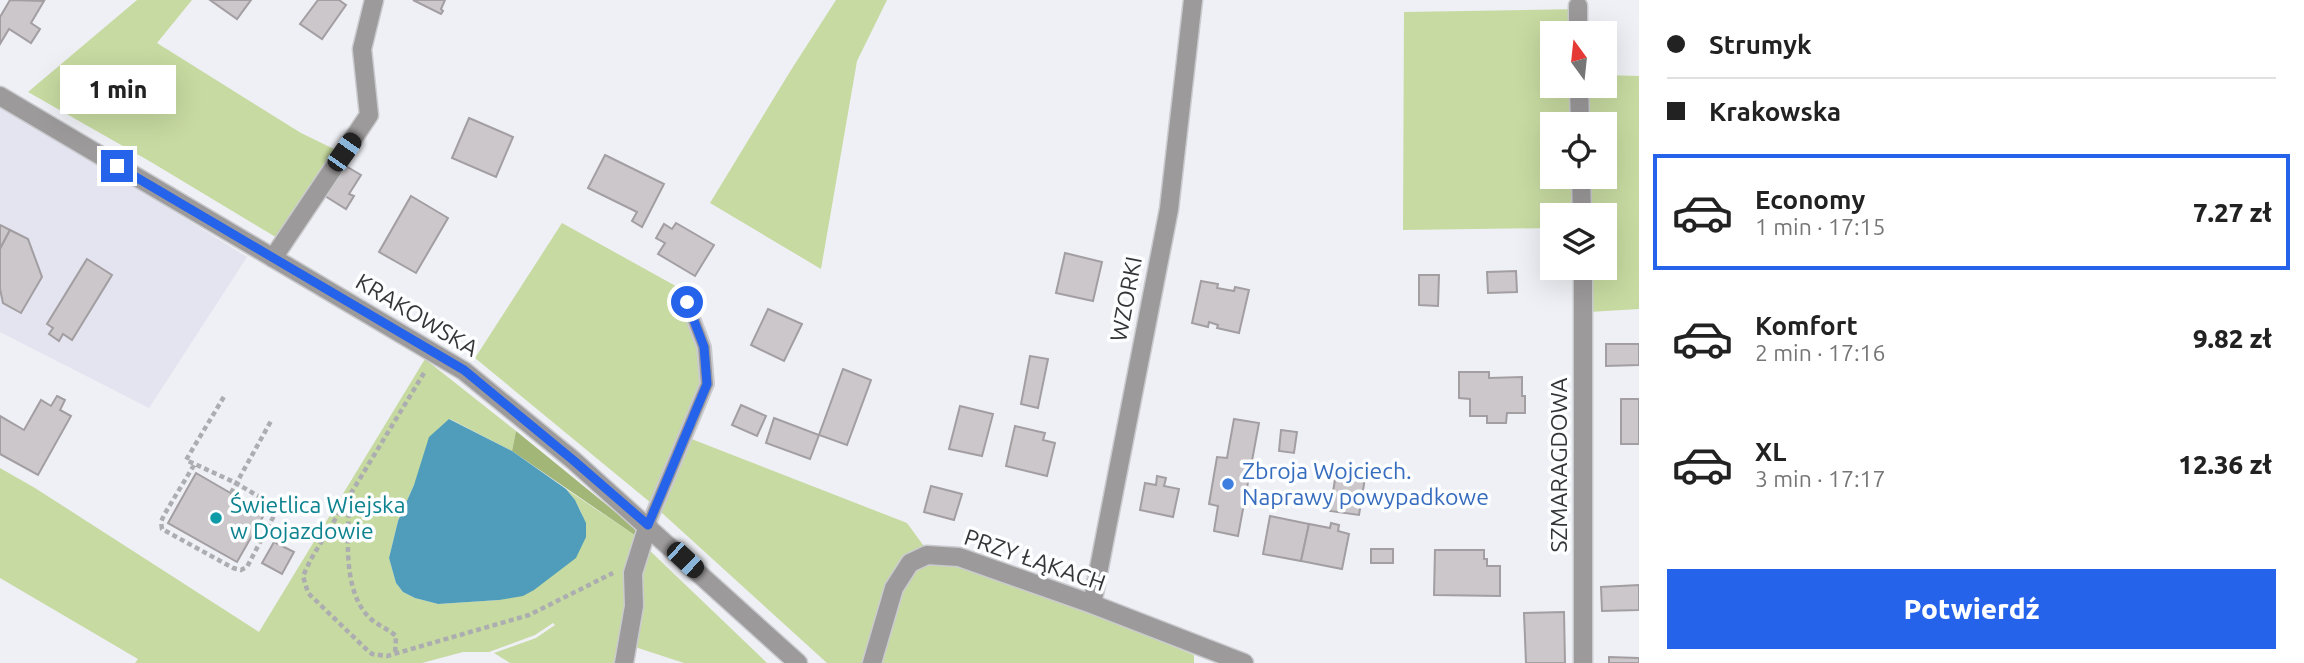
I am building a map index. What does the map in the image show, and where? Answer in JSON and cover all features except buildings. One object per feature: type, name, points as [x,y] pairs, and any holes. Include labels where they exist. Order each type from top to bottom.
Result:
[{"type":"street","points":[[273,258],[369,115],[362,49],[374,0]]},
{"type":"street","name":"WZORKI","points":[[1092,604],[1169,209],[1193,0]]},
{"type":"street","points":[[1578,6],[1578,21]]},
{"type":"street","name":"KRAKOWSKA","points":[[0,96],[464,370],[648,525],[798,663]]},
{"type":"street","name":"SZMARAGDOWA","points":[[1583,280],[1583,663]]},
{"type":"street","points":[[624,663],[634,606],[633,573],[648,525]]},
{"type":"street","name":"PRZY ŁĄKACH","points":[[872,663],[894,588],[910,563],[927,555],[958,557],[1092,604],[1244,663]]},
{"type":"lane","points":[[648,525],[707,384],[704,347],[687,302]]},
{"type":"path","points":[[436,354],[307,567],[303,576],[308,593],[372,654],[395,655],[529,615],[614,572],[638,555]]},
{"type":"path","points":[[194,465],[164,515],[162,529],[241,570],[247,567],[278,508],[236,483],[186,460],[225,395]]},
{"type":"path","points":[[230,493],[271,421]]},
{"type":"path","points":[[350,495],[347,552],[352,582],[365,613],[397,636],[395,655]]},
{"type":"path","points":[[263,536],[269,539],[276,527],[293,536]]},
{"type":"shaded area","points":[[0,103],[247,257],[149,408],[0,332]]},
{"type":"green space","points":[[137,0],[192,0],[157,43],[301,133],[336,150],[279,239],[28,92]]},
{"type":"green space","points":[[836,0],[887,0],[857,61],[821,269],[710,203]]},
{"type":"green space","points":[[1583,9],[1583,21],[1540,21],[1540,98],[1617,98],[1617,75],[1639,76],[1639,309],[1589,312],[1589,280],[1617,280],[1617,203],[1540,203],[1540,228],[1403,230],[1404,12]]},
{"type":"green space","points":[[562,223],[692,295],[709,345],[689,438],[907,523],[926,549],[906,558],[867,663],[827,663],[651,503],[475,358]]},
{"type":"green space","points":[[425,359],[516,431],[512,451],[450,419],[398,521],[389,558],[396,583],[403,592],[415,598],[438,604],[499,600],[586,537],[585,523],[580,511],[566,489],[639,538],[618,663],[510,663],[494,653],[536,638],[555,625],[553,623],[535,635],[489,652],[463,652],[422,663],[135,663],[138,659],[0,578],[0,468],[259,632]]},
{"type":"green space","points":[[516,431],[640,532],[639,538],[512,451]]},
{"type":"green space","points":[[646,547],[767,663],[684,663],[632,646],[639,574]]},
{"type":"green space","points":[[927,561],[957,562],[1038,591],[1194,655],[1194,663],[879,663],[899,592],[912,569]]},
{"type":"water","points":[[449,419],[512,451],[566,489],[575,500],[586,523],[586,537],[576,558],[523,596],[438,604],[403,592],[396,583],[389,558],[398,521],[414,485],[429,437]]},
{"type":"place","name":"Zbroja Wojciech. Naprawy powypadkowe","points":[[1228,484]]},
{"type":"place","name":"Świetlica Wiejska w Dojazdowie","points":[[216,518]]},
{"type":"route","points":[[117,166],[464,370],[648,525],[707,384],[704,347],[687,302]]}]
